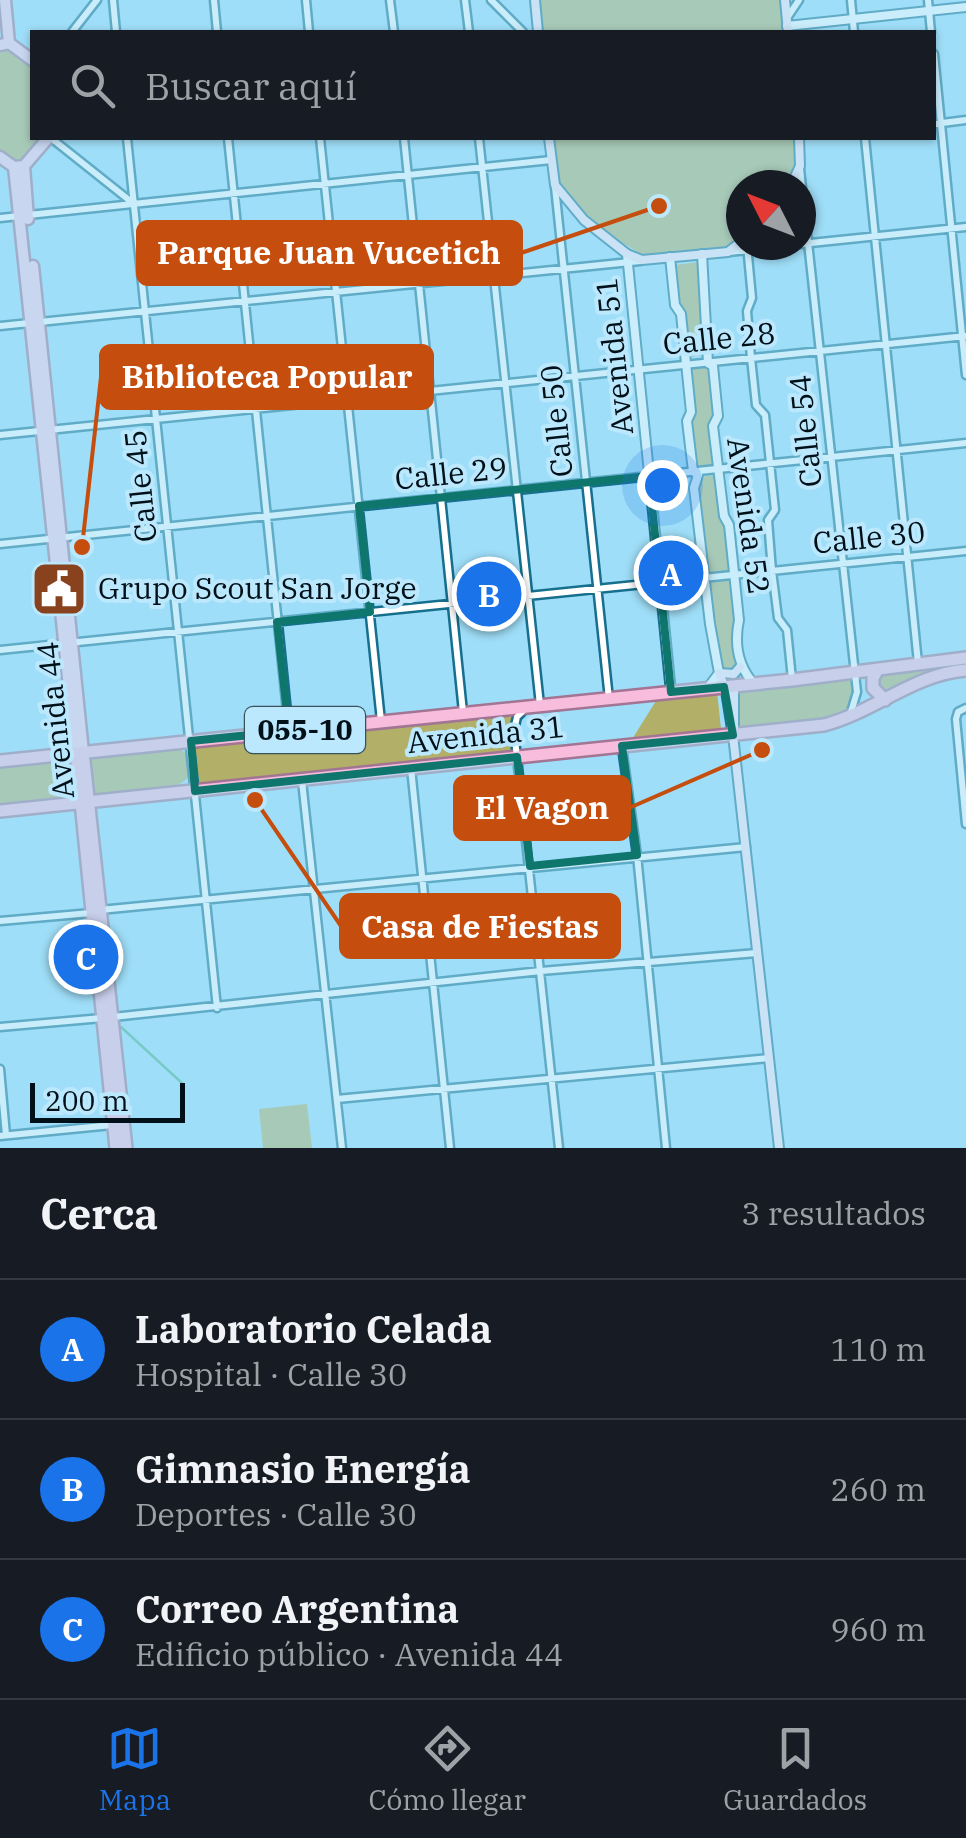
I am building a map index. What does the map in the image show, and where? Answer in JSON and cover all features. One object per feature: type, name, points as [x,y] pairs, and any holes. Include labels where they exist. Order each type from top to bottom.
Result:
[{"type":"highway","name":"Avenida 31","points":[[0,761],[708,689],[966,658]]},
{"type":"highway","points":[[878,669],[873,688],[885,700]]},
{"type":"highway","name":"Avenida 31","points":[[0,811],[824,725],[848,718],[927,678],[966,670]]},
{"type":"highway","name":"Avenida 44","points":[[79,752],[107,1018],[116,1148]]},
{"type":"highway","name":"Avenida 44","points":[[107,1018],[126,1148]]},
{"type":"main road","points":[[4,44],[5,0]]},
{"type":"main road","points":[[534,0],[538,30]]},
{"type":"main road","points":[[785,0],[787,26]]},
{"type":"main road","points":[[0,33],[4,44],[30,59]]},
{"type":"main road","points":[[0,157],[19,167],[47,140]]},
{"type":"main road","name":"Calle 50","points":[[549,140],[554,185]]},
{"type":"main road","name":"Calle 54","points":[[800,140],[800,166]]},
{"type":"main road","points":[[798,170],[800,166]]},
{"type":"main road","name":"Avenida 44","points":[[19,167],[79,752]]},
{"type":"main road","points":[[554,185],[592,227],[634,259],[726,252]]},
{"type":"main road","points":[[719,673],[734,674],[740,667]]},
{"type":"main road","name":"Avenida 52","points":[[729,686],[740,667]]},
{"type":"main road","name":"Avenida 52","points":[[719,673],[729,686],[779,1148]]},
{"type":"street","points":[[74,30],[97,0]]},
{"type":"street","points":[[113,0],[116,30]]},
{"type":"street","points":[[214,0],[217,30]]},
{"type":"street","points":[[306,0],[309,30]]},
{"type":"street","points":[[390,0],[394,30]]},
{"type":"street","points":[[466,0],[469,30]]},
{"type":"street","points":[[491,0],[521,30]]},
{"type":"street","points":[[787,26],[799,0]]},
{"type":"street","points":[[851,0],[854,30]]},
{"type":"street","points":[[928,0],[931,30]]},
{"type":"street","points":[[787,26],[966,7]]},
{"type":"street","points":[[966,120],[937,123],[966,375]]},
{"type":"street","points":[[52,140],[134,204]]},
{"type":"street","name":"Calle 45","points":[[127,140],[218,1008]]},
{"type":"street","points":[[228,140],[289,731]]},
{"type":"street","points":[[320,140],[382,722]]},
{"type":"street","points":[[404,140],[463,713]]},
{"type":"street","points":[[479,140],[534,707],[517,718],[516,757],[559,1148]]},
{"type":"street","points":[[865,140],[918,663]]},
{"type":"street","points":[[0,218],[552,160]]},
{"type":"street","name":"Calle 54","points":[[800,166],[800,170]]},
{"type":"street","name":"Calle 50","points":[[554,185],[609,699]]},
{"type":"street","points":[[816,243],[966,227]]},
{"type":"street","name":"Avenida 52","points":[[702,254],[708,363],[713,366],[718,416],[713,426],[724,516],[730,525],[740,667]]},
{"type":"street","name":"Avenida 52","points":[[670,258],[676,305],[682,314],[693,471],[698,475],[694,488],[719,673]]},
{"type":"street","points":[[0,326],[634,259]]},
{"type":"street","name":"Avenida 51","points":[[634,259],[630,273],[638,370],[672,692]]},
{"type":"street","points":[[748,260],[752,298],[747,311],[756,405],[765,416],[775,510],[768,520],[772,570],[778,618],[787,630],[792,680]]},
{"type":"street","name":"Calle 54","points":[[807,260],[854,673],[856,700],[848,718]]},
{"type":"street","name":"Calle 28","points":[[0,435],[964,336]]},
{"type":"street","name":"Calle 29","points":[[0,544],[966,443]]},
{"type":"street","name":"Calle 30","points":[[0,650],[966,550]]},
{"type":"street","points":[[740,667],[754,684]]},
{"type":"street","points":[[708,689],[719,673]]},
{"type":"street","points":[[962,710],[956,718],[966,823]]},
{"type":"street","points":[[622,746],[637,855],[666,1148]]},
{"type":"street","points":[[411,768],[450,1148]]},
{"type":"street","points":[[302,780],[342,1148]]},
{"type":"street","points":[[0,921],[746,847]]},
{"type":"street","points":[[0,1028],[325,997],[541,971],[758,954]]},
{"type":"street","points":[[337,1100],[769,1058]]},
{"type":"street","points":[[0,1069],[3,1135],[114,1125]]},
{"type":"highlighted area","points":[[649,476],[671,692],[724,687],[733,735],[622,746],[637,855],[530,866],[517,757],[195,791],[191,741],[289,731],[277,622],[370,612],[359,506]]},
{"type":"shaded area","points":[[539,0],[780,0],[784,30],[542,30]]},
{"type":"shaded area","points":[[14,50],[30,63],[30,140],[43,140],[25,161],[15,163],[0,152],[0,53]]},
{"type":"shaded area","points":[[553,140],[795,140],[794,170],[726,170],[726,248],[646,257],[594,226],[557,183]]},
{"type":"shaded area","points":[[699,262],[703,355],[689,357],[675,265]]},
{"type":"shaded area","points":[[710,366],[715,467],[696,470],[690,422],[690,369]]},
{"type":"shaded area","points":[[716,475],[731,571],[707,575],[705,564],[709,564],[698,488],[702,477]]},
{"type":"shaded area","points":[[732,577],[737,669],[722,672],[707,581]]},
{"type":"shaded area","points":[[966,663],[883,696],[878,691],[878,674]]},
{"type":"shaded area","points":[[845,676],[852,681],[849,713],[832,719],[740,729],[738,689]]},
{"type":"shaded area","points":[[717,691],[721,729],[631,741],[659,696]]},
{"type":"shaded area","points":[[517,710],[511,723],[512,752],[202,785],[199,782],[197,744]]},
{"type":"shaded area","points":[[173,745],[187,754],[190,763],[189,774],[182,782],[146,792],[95,796],[91,793],[91,755]]},
{"type":"shaded area","points":[[69,757],[73,761],[77,796],[74,799],[0,806],[0,764]]},
{"type":"shaded area","points":[[307,1104],[312,1148],[263,1148],[259,1109]]},
{"type":"waterway","points":[[121,1027],[183,1084]]},
{"type":"place","name":"Parque Juan Vucetich","points":[[659,206]]},
{"type":"place","name":"Biblioteca Popular","points":[[82,547]]},
{"type":"place","name":"Laboratorio Celada","points":[[671,573]]},
{"type":"place","name":"Grupo Scout San Jorge","points":[[59,589]]},
{"type":"place","name":"Gimnasio Energía","points":[[489,594]]},
{"type":"place","name":"El Vagon","points":[[762,750]]},
{"type":"place","name":"Casa de Fiestas","points":[[255,800]]},
{"type":"place","name":"Correo Argentina","points":[[86,957]]}]
